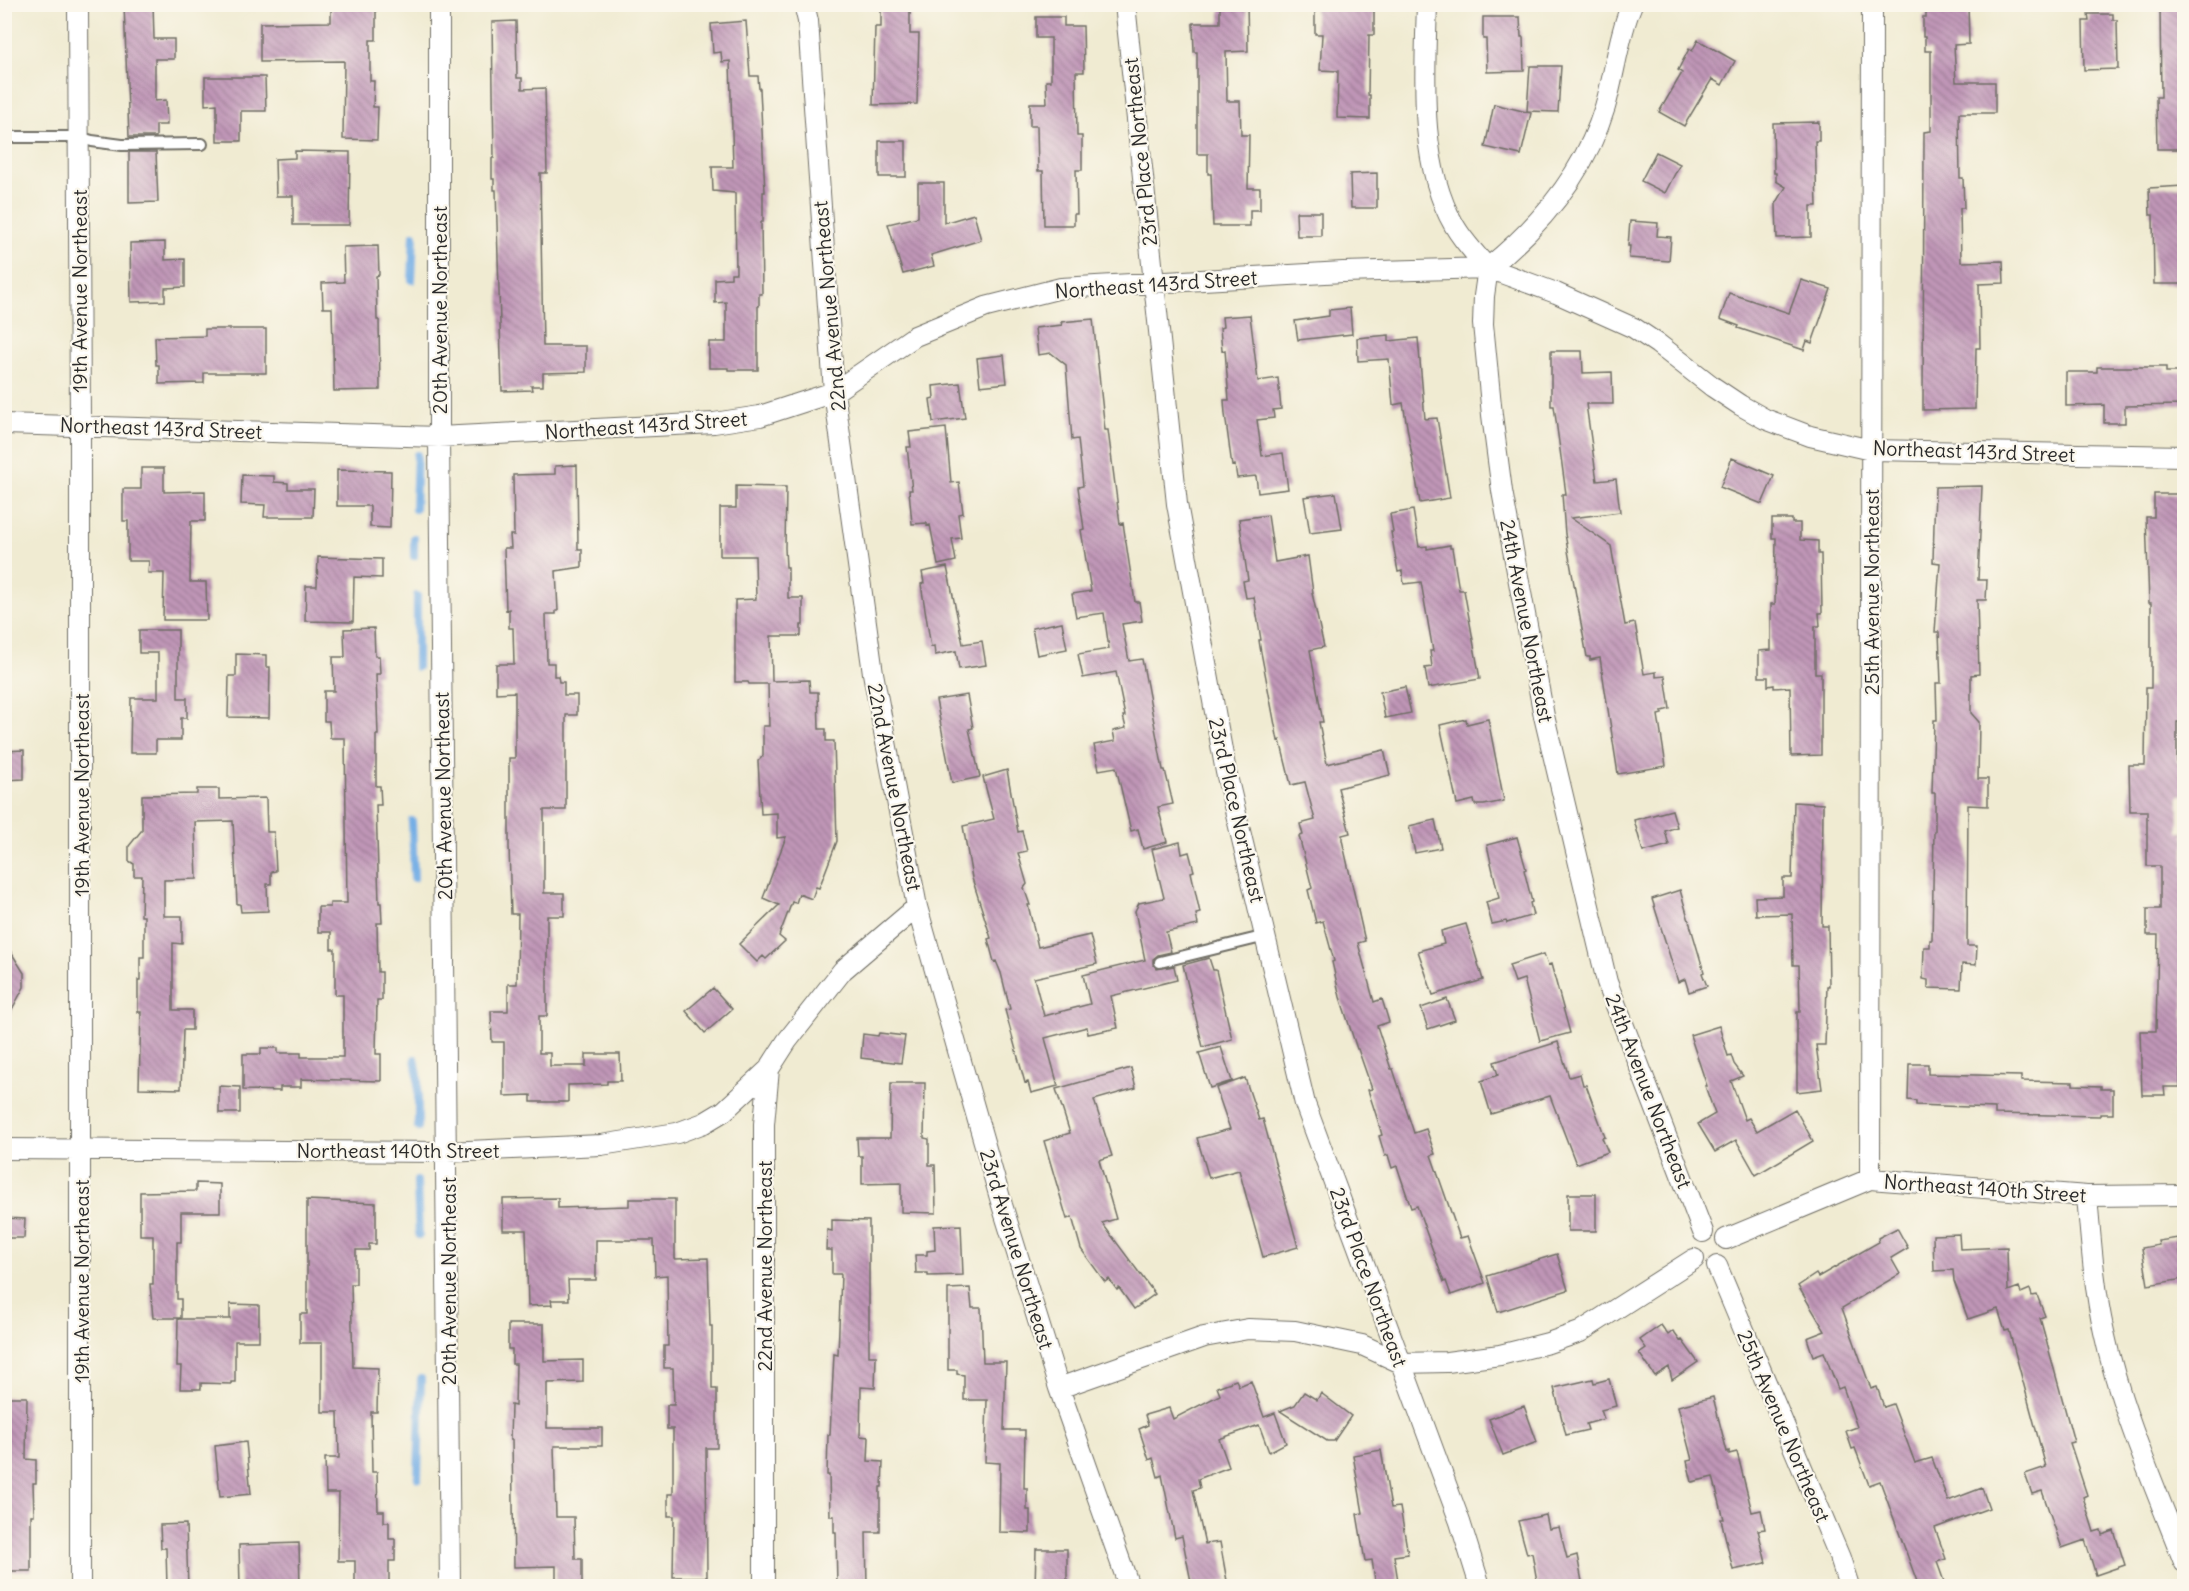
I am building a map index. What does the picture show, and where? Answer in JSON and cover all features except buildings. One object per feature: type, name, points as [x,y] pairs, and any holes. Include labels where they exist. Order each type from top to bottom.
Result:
[{"type":"street","name":"19th Avenue Northeast","points":[[78,4],[80,1587]]},
{"type":"street","name":"20th Avenue Northeast","points":[[439,4],[439,437],[450,1587]]},
{"type":"street","name":"22nd Avenue Northeast","points":[[764,1587],[764,1124],[769,1069],[787,1041],[843,970],[918,907],[873,673],[834,392],[808,21],[804,4]]},
{"type":"street","name":"23rd Place Northeast","points":[[1125,4],[1177,504],[1226,772],[1305,1104],[1460,1522],[1480,1587]]},
{"type":"street","points":[[1426,4],[1426,116],[1437,182],[1444,206],[1454,226],[1488,268],[1515,246],[1540,220],[1559,198],[1575,172],[1596,131],[1605,107],[1632,4]]},
{"type":"street","name":"25th Avenue Northeast","points":[[1870,1179],[1872,4]]},
{"type":"street","name":"Northeast 143rd Street","points":[[4,424],[439,437],[714,423],[760,416],[834,392],[915,336],[986,308],[1061,288],[1343,272],[1488,268],[1574,300],[1634,328],[1713,387],[1765,419],[1810,436],[1871,450],[2184,456]]},
{"type":"street","name":"24th Avenue Northeast","points":[[1488,268],[1483,324],[1492,415],[1503,491],[1544,716],[1607,982],[1703,1232]]},
{"type":"street","name":"23rd Avenue Northeast","points":[[918,907],[1002,1205],[1059,1388],[1129,1587]]},
{"type":"street","name":"Northeast 140th Street","points":[[4,1149],[447,1152],[601,1145],[677,1133],[704,1123],[724,1111],[769,1069]]},
{"type":"street","name":"Northeast 140th Street","points":[[1726,1239],[1870,1179],[2087,1196],[2184,1195]]},
{"type":"street","points":[[2087,1196],[2104,1335],[2132,1428],[2184,1562]]},
{"type":"street","points":[[1717,1231],[1726,1239],[1728,1256],[1717,1266],[1707,1268],[1694,1259],[1692,1244],[1695,1238],[1703,1232],[1717,1231]]},
{"type":"street","points":[[1059,1388],[1204,1337],[1248,1329],[1295,1331],[1362,1345],[1401,1363],[1447,1362],[1500,1355],[1580,1332],[1694,1259]]},
{"type":"street","name":"25th Avenue Northeast","points":[[1717,1266],[1840,1558],[1849,1587]]},
{"type":"lane","points":[[4,137],[78,137],[122,145],[202,144]]},
{"type":"lane","points":[[1160,962],[1266,936]]},
{"type":"waterway","points":[[412,280],[414,235]]},
{"type":"waterway","points":[[415,509],[417,455]]},
{"type":"waterway","points":[[414,538],[414,556]]},
{"type":"waterway","points":[[417,596],[417,667]]},
{"type":"waterway","points":[[412,821],[414,878]]},
{"type":"waterway","points":[[415,1059],[418,1076],[418,1127]]},
{"type":"waterway","points":[[417,1181],[419,1235]]},
{"type":"waterway","points":[[418,1478],[421,1379]]}]
